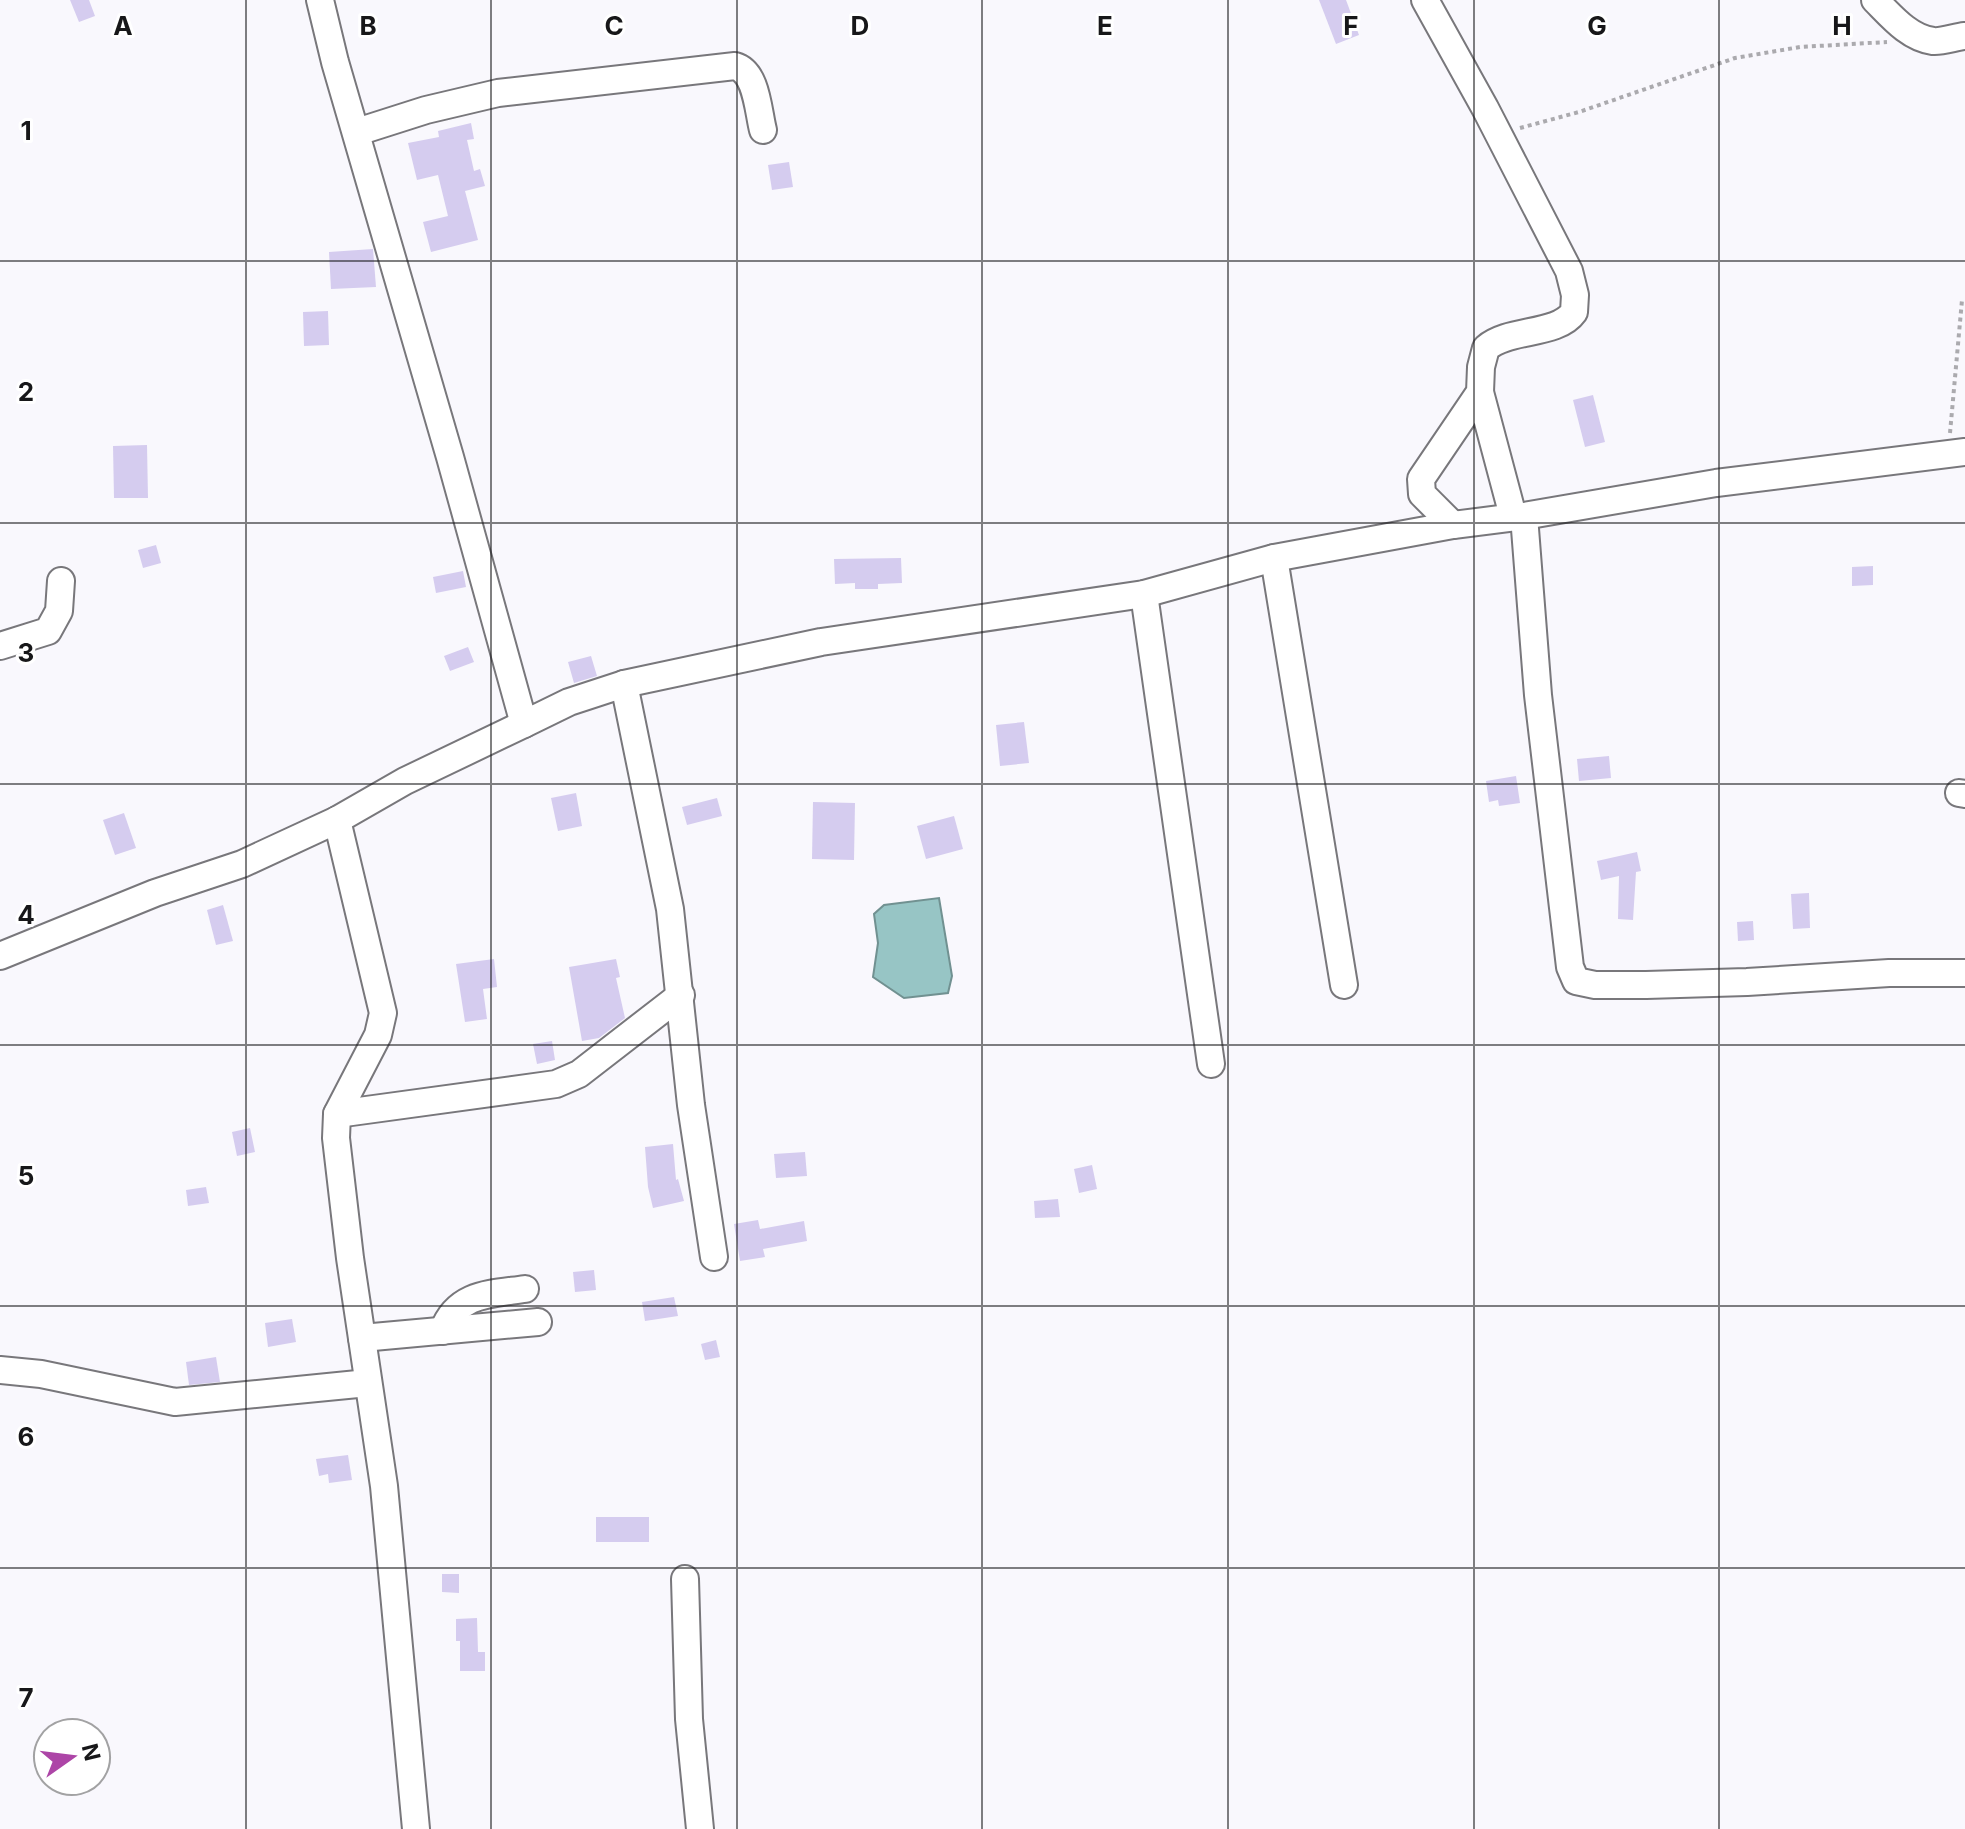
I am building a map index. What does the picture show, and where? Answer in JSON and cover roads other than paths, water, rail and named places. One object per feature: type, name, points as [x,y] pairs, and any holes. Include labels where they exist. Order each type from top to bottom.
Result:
[{"type":"street","points":[[320,0],[524,724]]},
{"type":"street","points":[[1425,0],[1499,134],[1569,271],[1576,305],[1574,312],[1562,323],[1511,336],[1486,348],[1480,392],[1519,516],[1570,967],[1576,981],[1581,984],[1646,985],[1889,973],[1965,973]]},
{"type":"street","points":[[1875,0],[1903,27],[1933,41],[1965,36]]},
{"type":"street","points":[[357,132],[426,110],[498,93],[735,66],[741,67],[750,76],[763,130]]},
{"type":"street","points":[[1453,525],[1422,494],[1420,485],[1429,465],[1480,392]]},
{"type":"street","points":[[0,956],[155,893],[242,864],[337,820],[405,781],[569,702],[624,684],[821,642],[1144,594],[1274,558],[1453,525],[1716,483],[1957,453]]},
{"type":"street","points":[[1274,558],[1344,985]]},
{"type":"street","points":[[0,646],[48,631],[59,611],[61,581]]},
{"type":"street","points":[[1144,594],[1211,1064]]},
{"type":"street","points":[[624,684],[670,909],[691,1105],[714,1257]]},
{"type":"street","points":[[337,820],[383,1013],[378,1035],[337,1114],[336,1138],[387,1513],[416,1829]]},
{"type":"street","points":[[337,1114],[556,1084],[579,1074],[681,995]]},
{"type":"street","points":[[443,1331],[449,1316],[462,1303],[499,1292],[525,1289]]},
{"type":"street","points":[[362,1338],[538,1322]]},
{"type":"street","points":[[0,1370],[41,1374],[175,1402],[368,1383]]},
{"type":"street","points":[[685,1579],[689,1719],[700,1829]]},
{"type":"water","points":[[939,898],[952,976],[948,993],[904,998],[873,977],[878,943],[874,914],[884,905]]}]
